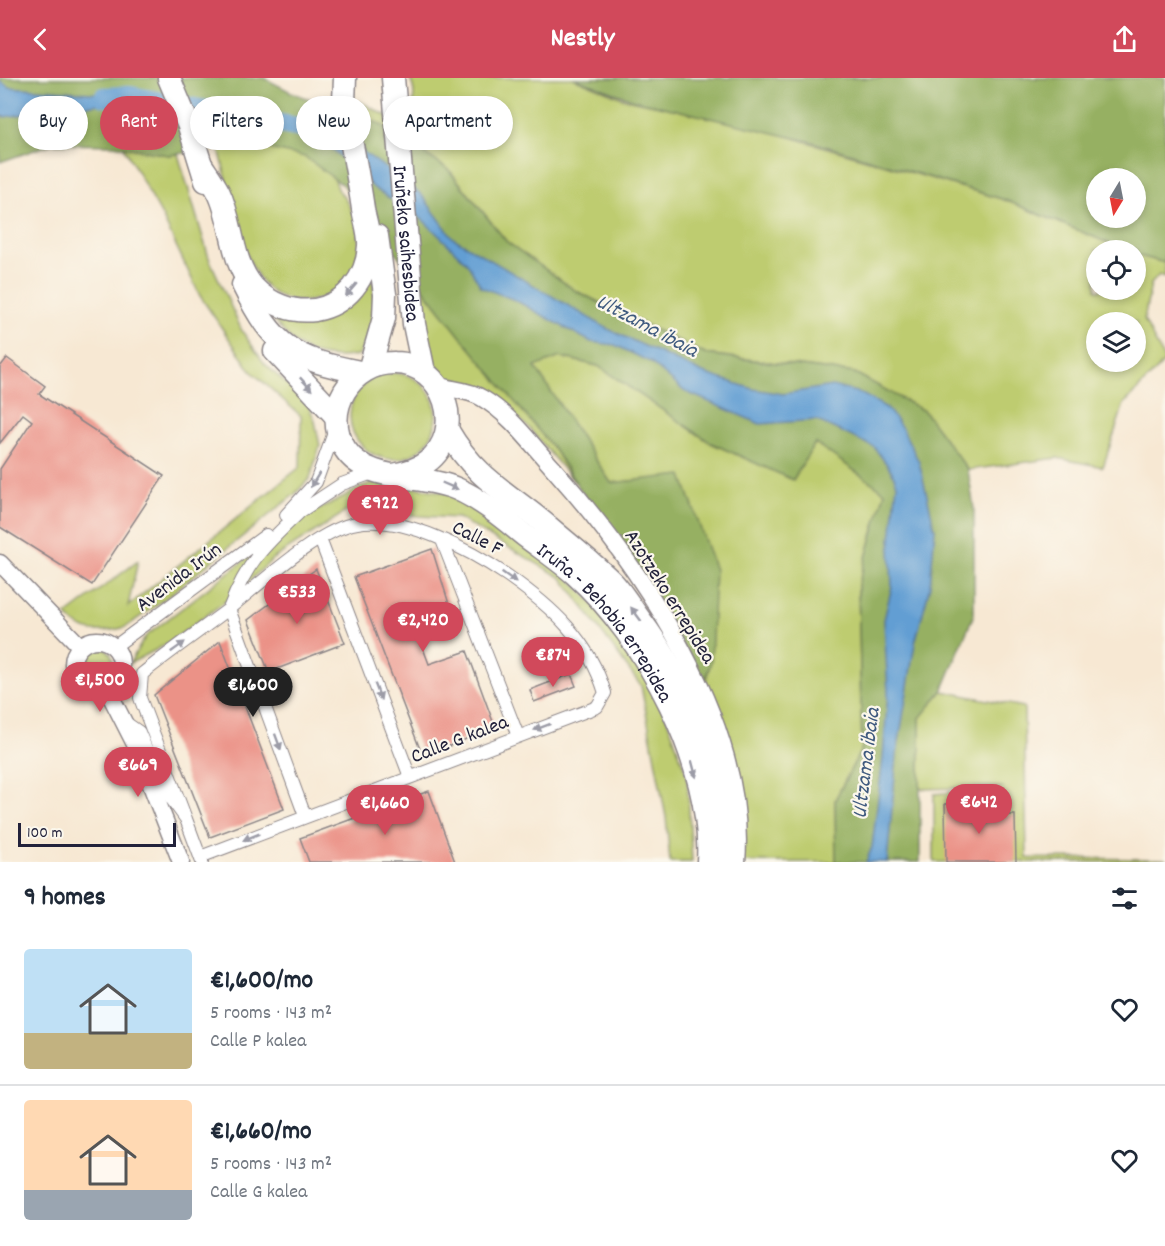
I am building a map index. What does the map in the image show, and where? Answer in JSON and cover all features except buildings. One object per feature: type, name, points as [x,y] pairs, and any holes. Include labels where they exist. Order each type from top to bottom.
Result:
[{"type":"highway","points":[[169,78],[202,166],[223,237],[250,299],[273,334],[303,358],[365,369],[398,362],[431,379],[448,420],[437,452],[428,462],[417,469],[385,473],[361,465],[345,449],[336,421],[255,326],[227,263],[223,237]]},
{"type":"highway","name":"Iruñeko saihesbidea","points":[[393,78],[414,324],[431,379]]},
{"type":"highway","name":"Iruñeko saihesbidea","points":[[347,89],[372,235],[385,294],[384,318],[365,369]]},
{"type":"highway","points":[[202,166],[219,194],[241,264],[252,285],[266,299],[285,308],[307,311],[327,308],[342,300],[355,287],[363,273],[372,235]]},
{"type":"highway","points":[[336,421],[342,393],[365,369]]},
{"type":"highway","name":"Iruña - Behobia errepidea","points":[[448,420],[462,455],[480,474],[550,528],[615,585],[660,647],[691,705],[711,766],[721,811],[724,862]]},
{"type":"highway","name":"Iruña - Behobia errepidea","points":[[385,473],[434,480],[459,489],[487,506],[575,574],[601,601],[644,655],[686,737],[705,811],[709,846],[708,862]]},
{"type":"street","name":"Azotzeko errepidea","points":[[431,379],[480,397],[508,418],[578,496],[626,561],[684,651],[717,726],[738,811],[737,862]]},
{"type":"street","points":[[448,420],[460,398],[480,397]]},
{"type":"street","name":"Avenida Irún","points":[[264,536],[316,482],[336,421]]},
{"type":"street","name":"Avenida Irún","points":[[114,647],[264,536],[342,484],[385,473]]},
{"type":"street","name":"Avenida Irún","points":[[229,609],[240,579],[261,548],[301,511]]},
{"type":"street","name":"Calle F","points":[[186,819],[143,708],[139,687],[142,674],[336,528],[356,523],[381,521],[442,540],[488,562],[557,615],[577,638],[597,668],[605,693],[597,707]]},
{"type":"street","points":[[320,539],[410,777]]},
{"type":"street","points":[[442,540],[518,736]]},
{"type":"street","points":[[0,563],[80,646]]},
{"type":"street","points":[[229,609],[305,816]]},
{"type":"street","points":[[93,640],[108,643],[114,647],[121,661],[121,669],[113,683],[106,687],[89,688],[76,678],[72,661],[80,646],[93,640]]},
{"type":"street","points":[[106,687],[124,722],[181,861]]},
{"type":"street","name":"Calle G kalea","points":[[201,860],[305,816],[597,707]]},
{"type":"street","points":[[124,722],[139,732],[162,786],[186,819],[201,860]]},
{"type":"green space","points":[[0,78],[264,78],[302,96],[296,96],[296,150],[371,150],[371,121],[378,123],[383,126],[383,150],[419,150],[448,169],[507,242],[576,291],[705,354],[855,373],[924,411],[968,470],[974,509],[974,614],[942,691],[920,718],[920,862],[836,862],[835,800],[862,748],[858,585],[885,492],[815,443],[793,480],[711,443],[598,366],[560,357],[535,367],[611,483],[682,475],[715,570],[711,662],[705,680],[553,448],[460,336],[344,186],[305,157],[274,150],[284,150],[284,96],[190,96],[190,150],[210,150],[168,155],[141,150],[178,150],[178,96],[100,96],[100,145],[88,145],[88,96],[18,96],[18,150],[35,150],[0,162]]},
{"type":"green space","points":[[409,78],[573,78],[625,99],[739,122],[1005,200],[1101,240],[1086,240],[1086,300],[1146,300],[1146,258],[1165,263],[1165,277],[1159,275],[1151,284],[1146,312],[1086,312],[1086,372],[1146,372],[1146,324],[1165,361],[1124,404],[1103,467],[1057,458],[968,470],[924,411],[855,373],[705,354],[576,291],[507,242],[451,172],[418,150],[513,150],[513,96],[414,96]]},
{"type":"green space","points":[[573,78],[1165,78],[1165,263],[1146,258],[1146,240],[1101,240],[1005,200],[812,142],[634,100]]},
{"type":"green space","points":[[371,108],[383,114],[383,127],[371,121]]},
{"type":"green space","points":[[125,150],[178,154],[209,258],[242,331],[264,363],[308,404],[315,421],[320,446],[310,478],[295,494],[170,595],[126,627],[109,631],[87,630],[66,615],[138,561],[128,606],[300,467],[301,416],[251,371],[200,296],[161,214]]},
{"type":"green space","points":[[219,150],[285,151],[306,157],[335,180],[356,222],[359,249],[351,272],[336,289],[316,299],[294,301],[273,292],[255,271],[241,241]]},
{"type":"green space","points":[[372,260],[374,309],[370,330],[359,355],[326,356],[301,347],[281,329],[261,303],[308,318]]},
{"type":"green space","points":[[421,286],[553,448],[575,483],[529,428],[498,400],[443,380],[426,334]]},
{"type":"green space","points":[[560,357],[598,366],[711,443],[793,479],[815,443],[885,492],[858,585],[862,748],[835,800],[836,862],[729,862],[703,689],[711,662],[682,476],[611,483],[534,367]]},
{"type":"green space","points":[[393,373],[410,376],[424,385],[433,399],[436,416],[433,433],[424,447],[410,456],[393,459],[376,456],[362,447],[353,433],[350,416],[353,399],[362,385],[376,376]]},
{"type":"green space","points":[[370,483],[401,485],[456,494],[568,577],[631,644],[663,708],[687,775],[692,862],[670,862],[666,817],[641,686],[562,578],[458,518],[419,516],[356,505],[274,558],[234,595],[167,644],[129,664],[146,636],[264,545],[310,514]]},
{"type":"green space","points":[[96,646],[108,651],[113,663],[108,675],[96,680],[84,675],[79,663],[84,651]]},
{"type":"green space","points":[[942,691],[1024,707],[1027,858],[1165,859],[1165,862],[934,862],[934,794],[1004,787],[920,789],[920,717]]},
{"type":"water","points":[[0,81],[9,87],[130,96],[100,96],[100,104],[88,106],[88,96],[18,96],[18,115],[4,117],[0,115]]},
{"type":"water","points":[[178,104],[190,107],[190,122],[178,118]]},
{"type":"water","points":[[284,123],[296,125],[296,135],[284,133]]},
{"type":"water","points":[[333,150],[361,150],[421,194],[453,238],[608,329],[703,373],[753,389],[783,394],[832,386],[860,393],[887,408],[902,428],[919,462],[935,529],[930,586],[915,643],[897,754],[887,862],[866,862],[872,847],[883,758],[888,692],[884,620],[892,586],[890,549],[897,484],[891,470],[874,447],[816,420],[760,424],[684,391],[650,362],[615,345],[591,342],[515,300],[481,287],[467,263],[423,220],[375,189]]},
{"type":"waterway","name":"Ultzama ibaia","points":[[178,105],[296,127]]}]
